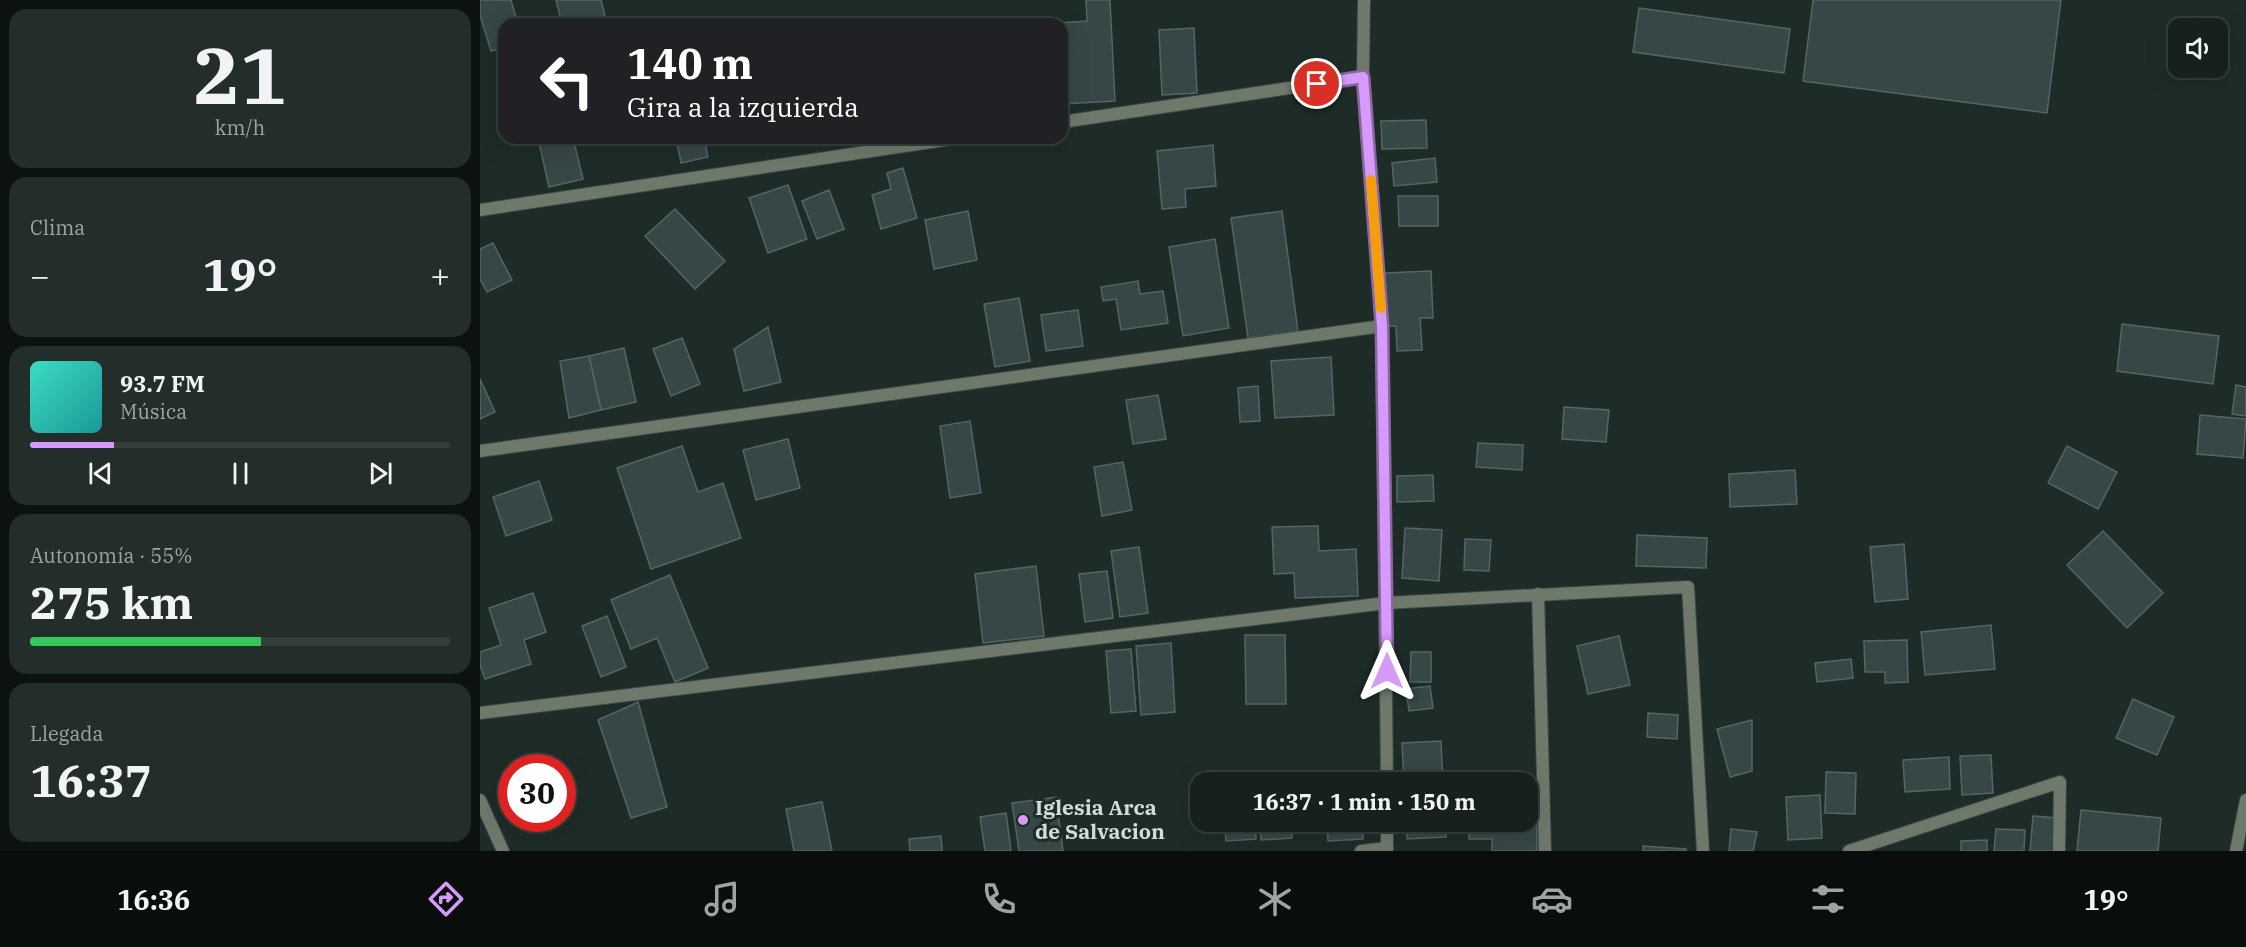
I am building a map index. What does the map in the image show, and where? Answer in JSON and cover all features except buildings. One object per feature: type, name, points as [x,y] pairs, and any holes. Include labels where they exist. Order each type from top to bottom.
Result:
[{"type":"street","points":[[1364,0],[1363,77],[1382,326],[1387,772]]},
{"type":"street","points":[[1068,121],[1363,77]]},
{"type":"street","points":[[480,210],[918,144]]},
{"type":"street","points":[[480,451],[1382,326]]},
{"type":"street","points":[[480,714],[1386,603],[1688,587],[1703,851]]},
{"type":"street","points":[[1538,594],[1545,851]]},
{"type":"street","points":[[1849,851],[2060,782],[2059,851]]},
{"type":"street","points":[[480,800],[503,851]]},
{"type":"street","points":[[2236,851],[2246,801]]},
{"type":"street","points":[[1361,851],[1387,850],[1387,832]]},
{"type":"slow traffic","points":[[1371,180],[1381,308]]},
{"type":"place","name":"Iglesia Arca de Salvacion","points":[[1023,820]]},
{"type":"route","points":[[1317,84],[1363,77],[1382,326],[1387,671]]}]
